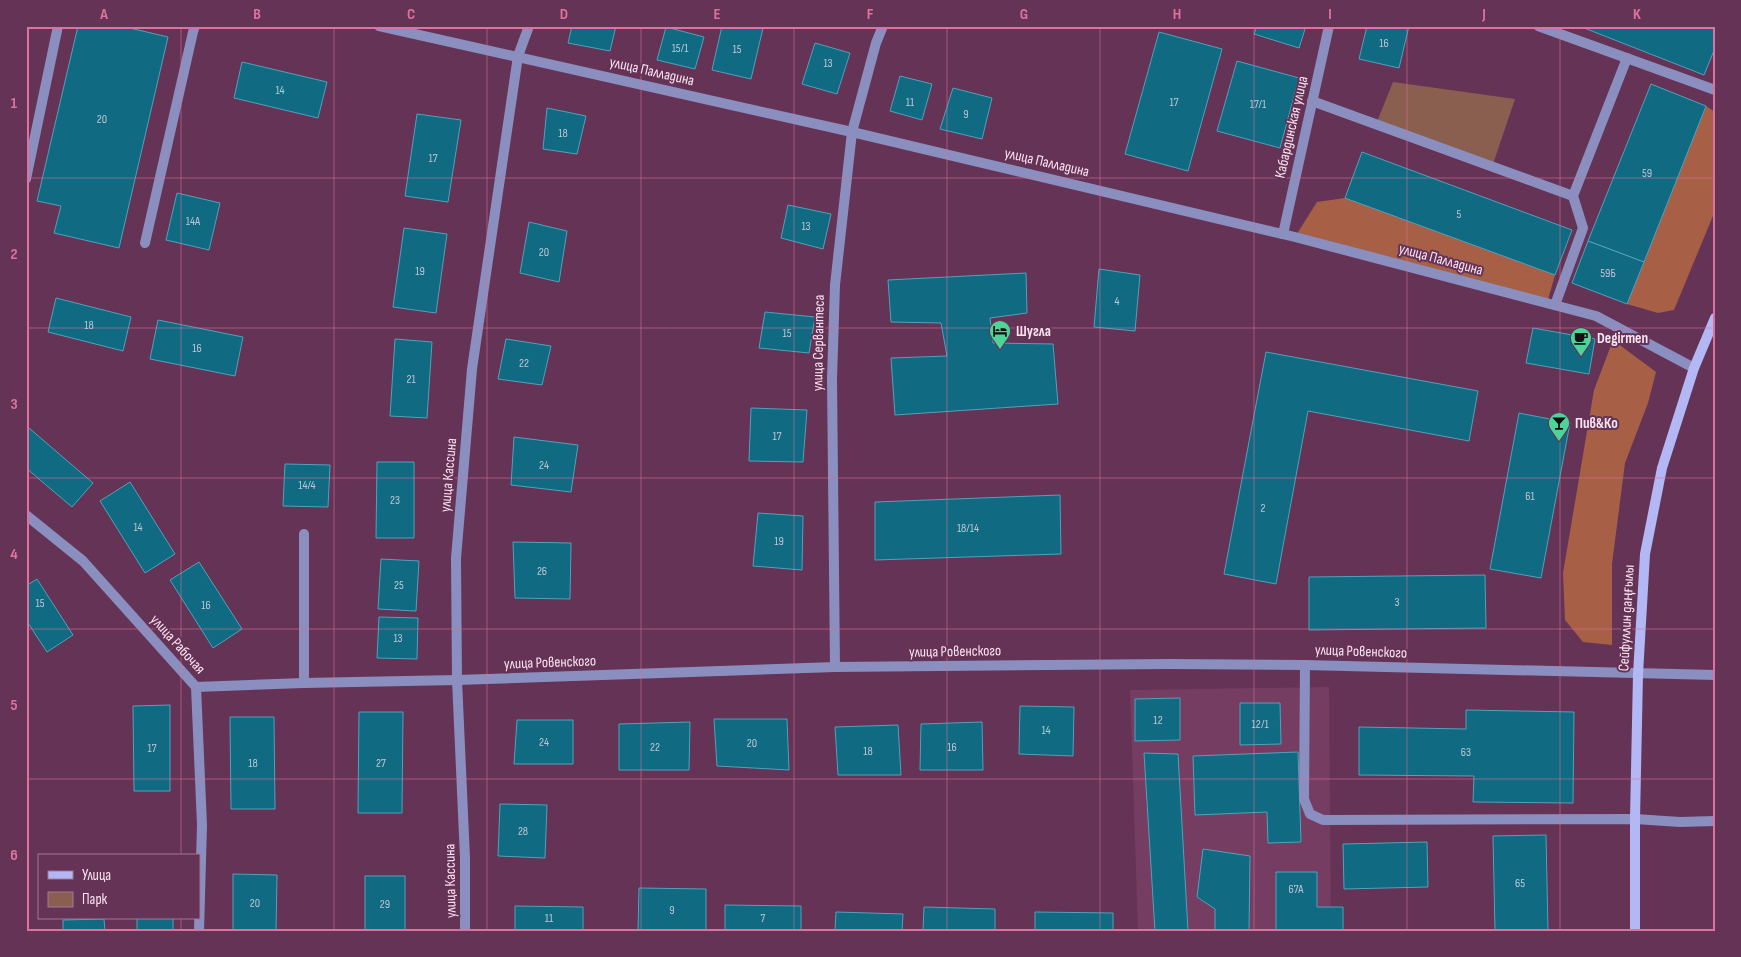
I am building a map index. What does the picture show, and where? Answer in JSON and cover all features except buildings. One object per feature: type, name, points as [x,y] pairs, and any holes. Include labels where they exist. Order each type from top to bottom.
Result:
[{"type":"main road","name":"Сейфуллин даңғылы","points":[[1635,931],[1638,674],[1645,554],[1662,468],[1694,368],[1715,318]]},
{"type":"street","points":[[26,179],[58,26]]},
{"type":"street","points":[[145,244],[190,41],[195,26]]},
{"type":"street","name":"улица Палладина","points":[[380,26],[852,132],[1283,234],[1596,316],[1694,368]]},
{"type":"street","name":"улица Кассина","points":[[465,931],[465,858],[457,680],[456,558],[472,369],[518,56],[529,26]]},
{"type":"street","name":"улица Сервантеса","points":[[834,667],[832,380],[834,285],[852,132],[876,42],[883,26]]},
{"type":"street","name":"Кабардинская улица","points":[[1283,234],[1329,26]]},
{"type":"street","points":[[1538,26],[1715,90]]},
{"type":"street","points":[[1555,305],[1583,228],[1572,196],[1627,58]]},
{"type":"street","points":[[1312,101],[1572,196]]},
{"type":"street","name":"улица Рабочая","points":[[26,516],[83,561],[196,687],[202,824],[200,895]]},
{"type":"street","points":[[304,534],[304,683]]},
{"type":"street","name":"улица Ровенского","points":[[196,687],[834,667],[1169,664],[1305,665],[1715,675]]},
{"type":"street","points":[[1305,665],[1304,799],[1310,814],[1323,820],[1635,819],[1680,822],[1715,821]]},
{"type":"shaded area","points":[[1706,106],[1715,112],[1715,211],[1674,310],[1658,313],[1627,304]]},
{"type":"shaded area","points":[[1345,198],[1555,275],[1547,303],[1295,237],[1317,202]]},
{"type":"shaded area","points":[[1613,340],[1656,372],[1648,403],[1625,463],[1612,564],[1612,645],[1583,642],[1565,620],[1563,573],[1594,390]]},
{"type":"shaded area","points":[[1329,687],[1331,931],[1138,931],[1130,690]]},
{"type":"green space","points":[[1393,82],[1515,99],[1492,167],[1376,124]]},
{"type":"place","name":"Шугла","points":[[1000,350]]},
{"type":"place","name":"Degirmen","points":[[1581,357]]},
{"type":"place","name":"Пив&Ко","points":[[1559,442]]}]
